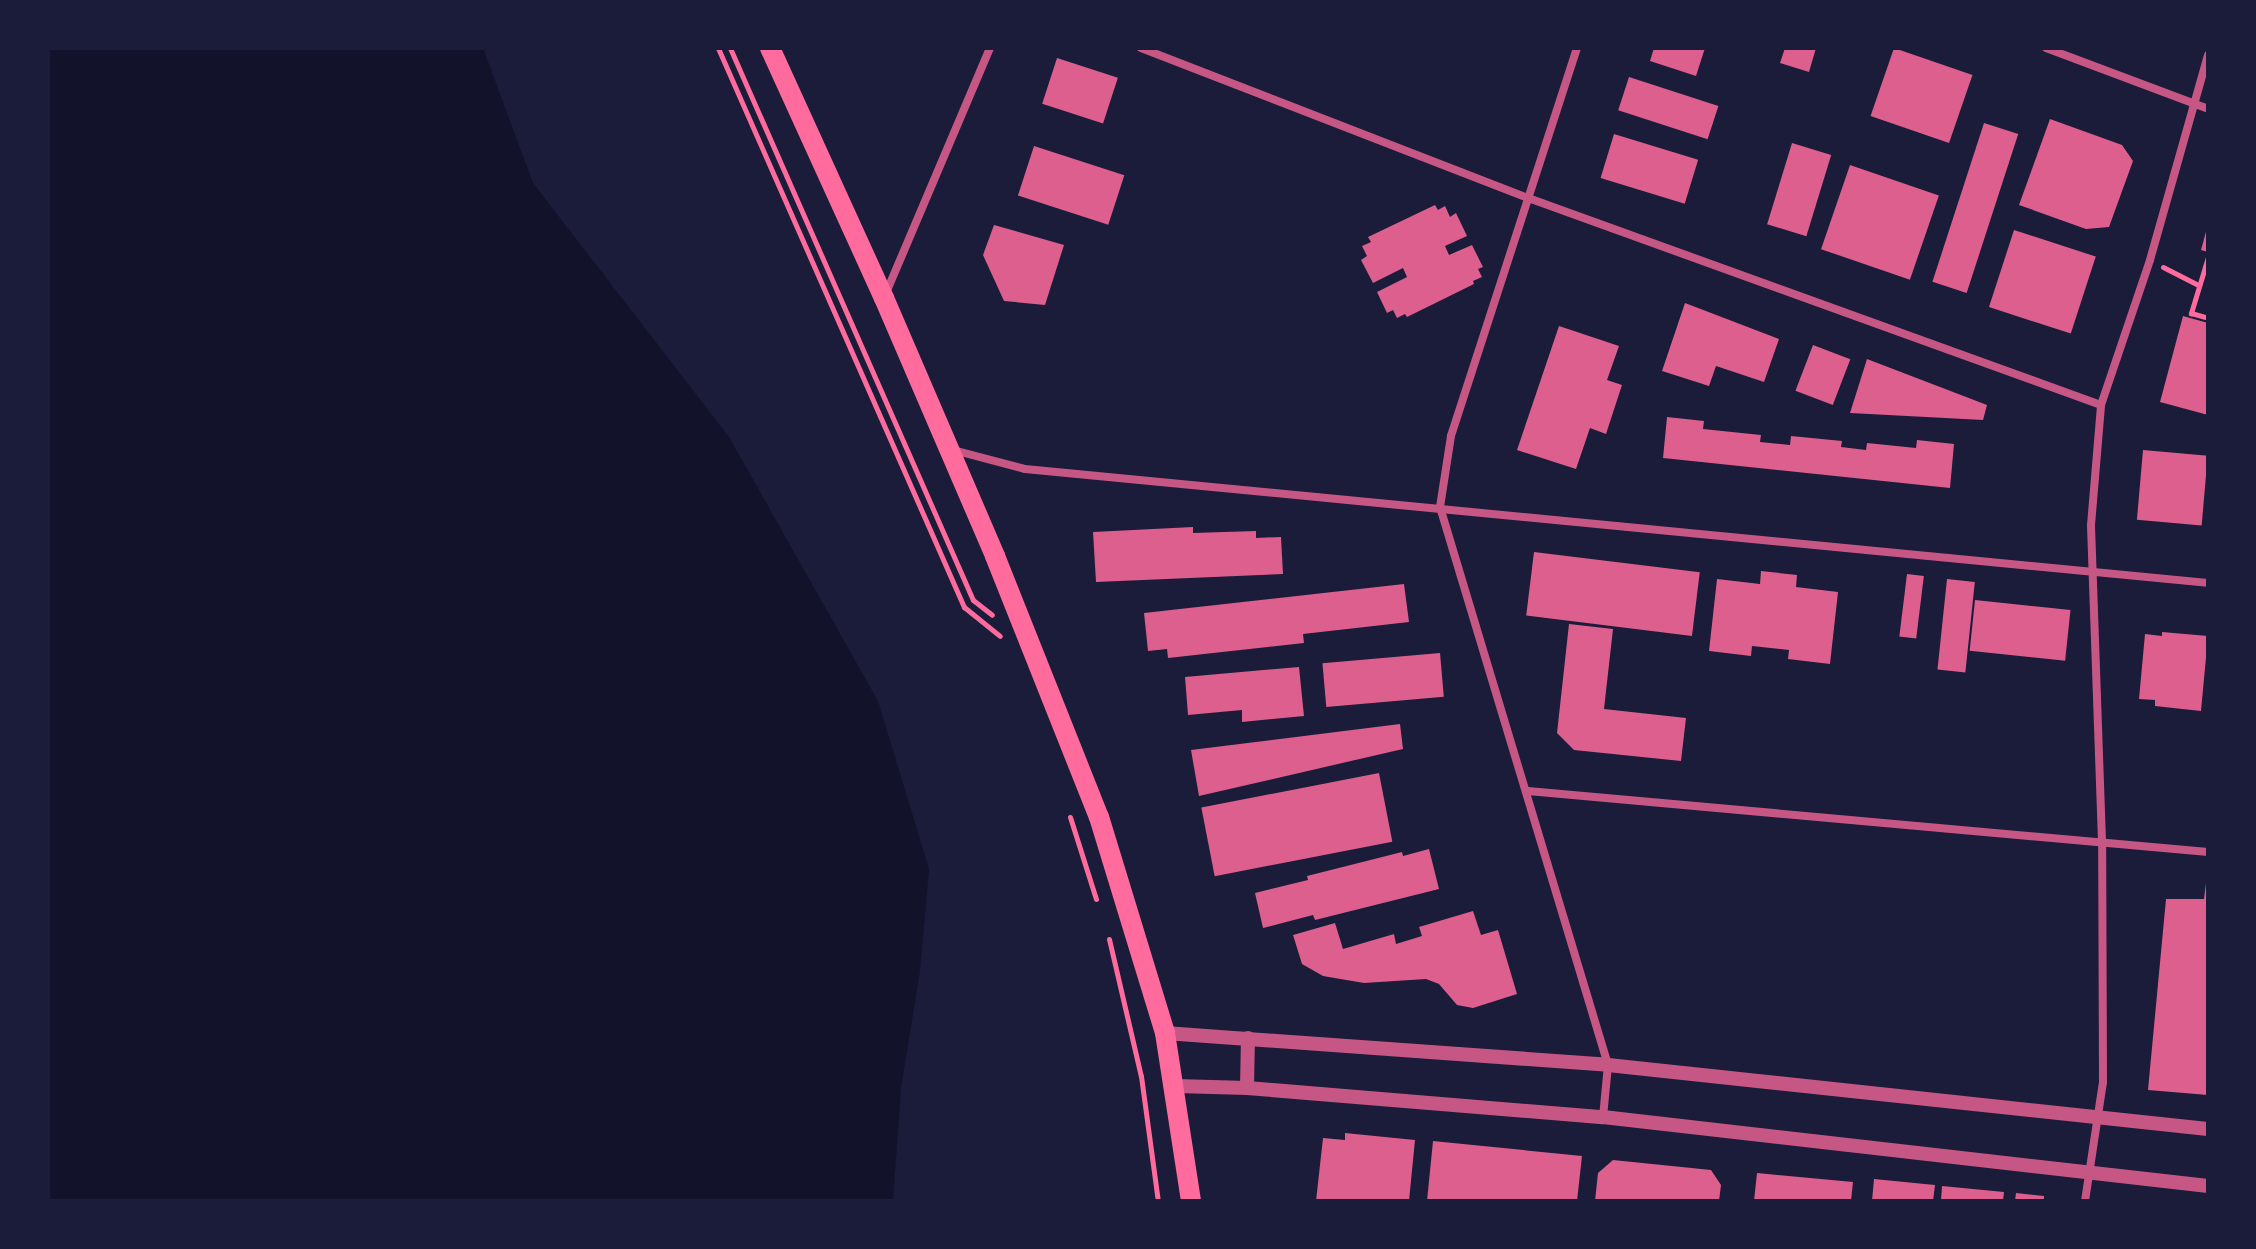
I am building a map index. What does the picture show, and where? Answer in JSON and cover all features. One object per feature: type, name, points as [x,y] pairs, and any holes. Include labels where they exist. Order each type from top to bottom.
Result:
[{"type":"main road","points":[[770,48],[949,448],[1099,817],[1165,1033],[1176,1086],[1191,1201]]},
{"type":"street","points":[[884,298],[990,48]]},
{"type":"street","points":[[1141,48],[1531,199],[2101,405]]},
{"type":"street","points":[[1577,48],[1531,199],[1451,436],[1440,507],[1608,1065],[1603,1117]]},
{"type":"street","points":[[2046,48],[2208,109]]},
{"type":"street","points":[[2085,1201],[2103,1082],[2102,841],[2091,525],[2101,405],[2150,260],[2208,55]]},
{"type":"street","points":[[949,448],[1025,469],[2208,583]]},
{"type":"street","points":[[1528,791],[2208,852]]},
{"type":"street","points":[[1165,1033],[1608,1065],[2208,1129]]},
{"type":"street","points":[[1247,1088],[1248,1038]]},
{"type":"street","points":[[1176,1086],[1247,1088],[1603,1117],[2208,1186]]},
{"type":"path","points":[[718,48],[964,607],[1000,636],[1006,650]]},
{"type":"path","points":[[730,48],[973,600],[1003,624]]},
{"type":"path","points":[[2208,257],[2191,313],[2208,318]]},
{"type":"path","points":[[2150,260],[2198,285]]},
{"type":"path","points":[[1067,806],[1100,911]]},
{"type":"path","points":[[1104,926],[1141,1076],[1158,1201]]},
{"type":"shaded area","points":[[48,48],[483,48],[533,183],[729,437],[878,701],[929,869],[920,971],[901,1088],[893,1201],[48,1201]]},
{"type":"building","points":[[1654,48],[1705,48],[1696,76],[1650,61]]},
{"type":"building","points":[[1785,48],[1816,48],[1809,72],[1780,63]]},
{"type":"building","points":[[1894,48],[1972,75],[1949,143],[1871,116]]},
{"type":"building","points":[[1057,58],[1118,78],[1103,123],[1042,104]]},
{"type":"building","points":[[1629,77],[1718,106],[1708,139],[1618,110]]},
{"type":"building","points":[[2050,119],[2122,145],[2133,161],[2109,227],[2086,229],[2019,205]]},
{"type":"building","points":[[1984,123],[2018,134],[1967,293],[1932,282]]},
{"type":"building","points":[[1614,134],[1698,160],[1685,204],[1601,178]]},
{"type":"building","points":[[1792,143],[1831,155],[1806,236],[1767,224]]},
{"type":"building","points":[[1034,146],[1124,175],[1108,225],[1018,195]]},
{"type":"building","points":[[1850,165],[1939,196],[1910,280],[1821,249]]},
{"type":"building","points":[[1435,205],[1438,210],[1445,206],[1450,217],[1456,213],[1467,236],[1445,246],[1449,255],[1472,245],[1483,267],[1478,269],[1482,277],[1473,281],[1474,284],[1407,317],[1405,314],[1397,318],[1393,310],[1387,313],[1377,292],[1407,277],[1403,268],[1373,283],[1361,260],[1367,256],[1362,246],[1371,242],[1368,237]]},
{"type":"building","points":[[994,225],[1064,245],[1045,305],[1004,301],[983,255]]},
{"type":"building","points":[[2208,228],[2208,252],[2201,250]]},
{"type":"building","points":[[2014,230],[2096,257],[2071,334],[1989,307]]},
{"type":"building","points":[[1685,303],[1779,339],[1764,382],[1716,366],[1709,386],[1662,371]]},
{"type":"building","points":[[2183,316],[2208,323],[2208,415],[2160,402]]},
{"type":"building","points":[[1559,326],[1619,346],[1607,380],[1622,385],[1606,434],[1590,428],[1576,469],[1517,450]]},
{"type":"building","points":[[1813,345],[1850,359],[1833,405],[1795,391]]},
{"type":"building","points":[[1867,359],[1987,405],[1983,420],[1850,413]]},
{"type":"building","points":[[1667,417],[1704,421],[1703,429],[1761,435],[1760,442],[1790,445],[1791,436],[1842,441],[1841,447],[1866,450],[1867,443],[1916,448],[1917,440],[1954,444],[1950,488],[1663,458]]},
{"type":"building","points":[[2143,450],[2208,456],[2202,525],[2137,520]]},
{"type":"building","points":[[1193,527],[1193,533],[1256,531],[1256,538],[1281,537],[1283,574],[1096,582],[1093,532]]},
{"type":"building","points":[[1534,552],[1700,572],[1692,636],[1526,616]]},
{"type":"building","points":[[1761,571],[1797,575],[1796,587],[1838,592],[1830,664],[1788,659],[1789,650],[1752,646],[1751,656],[1709,651],[1717,579],[1760,584]]},
{"type":"building","points":[[1907,574],[1924,576],[1916,639],[1899,637]]},
{"type":"building","points":[[1947,579],[1975,582],[1965,672],[1937,670]]},
{"type":"building","points":[[1404,584],[1409,622],[1303,634],[1304,643],[1168,658],[1167,649],[1148,651],[1144,613]]},
{"type":"building","points":[[1975,600],[2070,610],[2065,661],[1970,651]]},
{"type":"building","points":[[1569,624],[1613,629],[1604,709],[1686,718],[1681,761],[1574,750],[1557,733]]},
{"type":"building","points":[[2162,632],[2208,636],[2201,711],[2155,706],[2155,700],[2139,699],[2145,634],[2162,636]]},
{"type":"building","points":[[1440,653],[1444,697],[1326,707],[1322,663]]},
{"type":"building","points":[[1299,667],[1304,716],[1242,722],[1242,710],[1188,715],[1185,677]]},
{"type":"building","points":[[1400,724],[1403,749],[1199,796],[1191,750]]},
{"type":"building","points":[[1379,773],[1392,842],[1215,876],[1201,808]]},
{"type":"building","points":[[1429,849],[1439,889],[1315,920],[1313,915],[1263,928],[1255,893],[1308,880],[1307,876],[1402,852],[1403,856]]},
{"type":"building","points":[[2206,883],[2208,1095],[2148,1090],[2166,899],[2204,899]]},
{"type":"building","points":[[1473,911],[1481,935],[1498,930],[1517,994],[1473,1008],[1457,1005],[1439,984],[1426,979],[1364,983],[1323,976],[1302,964],[1293,935],[1335,923],[1343,949],[1394,934],[1396,944],[1422,936],[1419,927]]},
{"type":"building","points":[[1345,1133],[1415,1140],[1409,1201],[1316,1201],[1323,1138],[1345,1140]]},
{"type":"building","points":[[1433,1141],[1582,1156],[1577,1201],[1427,1201]]},
{"type":"building","points":[[1613,1160],[1711,1170],[1721,1185],[1719,1201],[1595,1201],[1598,1173]]},
{"type":"building","points":[[1757,1173],[1853,1182],[1851,1201],[1754,1201]]},
{"type":"building","points":[[1874,1179],[1935,1185],[1933,1201],[1872,1201]]},
{"type":"building","points":[[1942,1186],[2004,1192],[2003,1201],[1941,1201]]},
{"type":"building","points":[[2016,1193],[2044,1196],[2044,1201],[2015,1201]]}]
